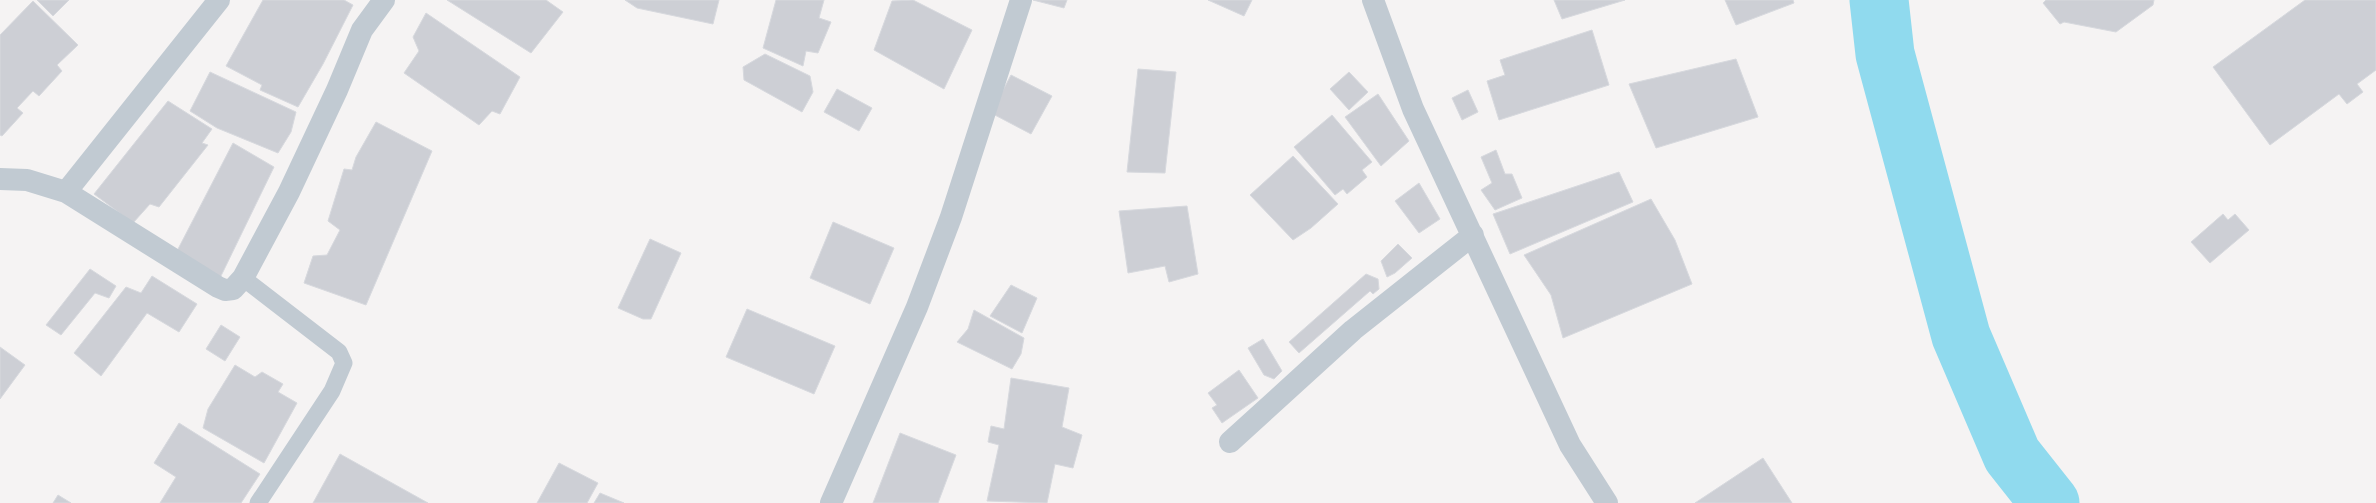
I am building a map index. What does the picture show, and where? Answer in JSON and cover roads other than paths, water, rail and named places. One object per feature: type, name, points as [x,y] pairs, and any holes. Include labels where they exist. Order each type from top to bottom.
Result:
[{"type":"street","points":[[66,192],[219,0]]},
{"type":"street","points":[[0,179],[27,180],[66,192],[218,287],[225,290],[233,289],[243,278],[289,192],[337,90],[362,30],[384,0]]},
{"type":"street","points":[[832,503],[917,307],[951,217],[1021,0]]},
{"type":"street","points":[[1373,0],[1413,109],[1570,446],[1607,503]]},
{"type":"street","points":[[1230,442],[1353,330],[1473,235]]},
{"type":"lane","points":[[243,278],[339,352],[344,364],[332,391],[258,503]]},
{"type":"waterway","points":[[1879,0],[1885,54],[1961,336],[2012,455],[2050,503]]}]
